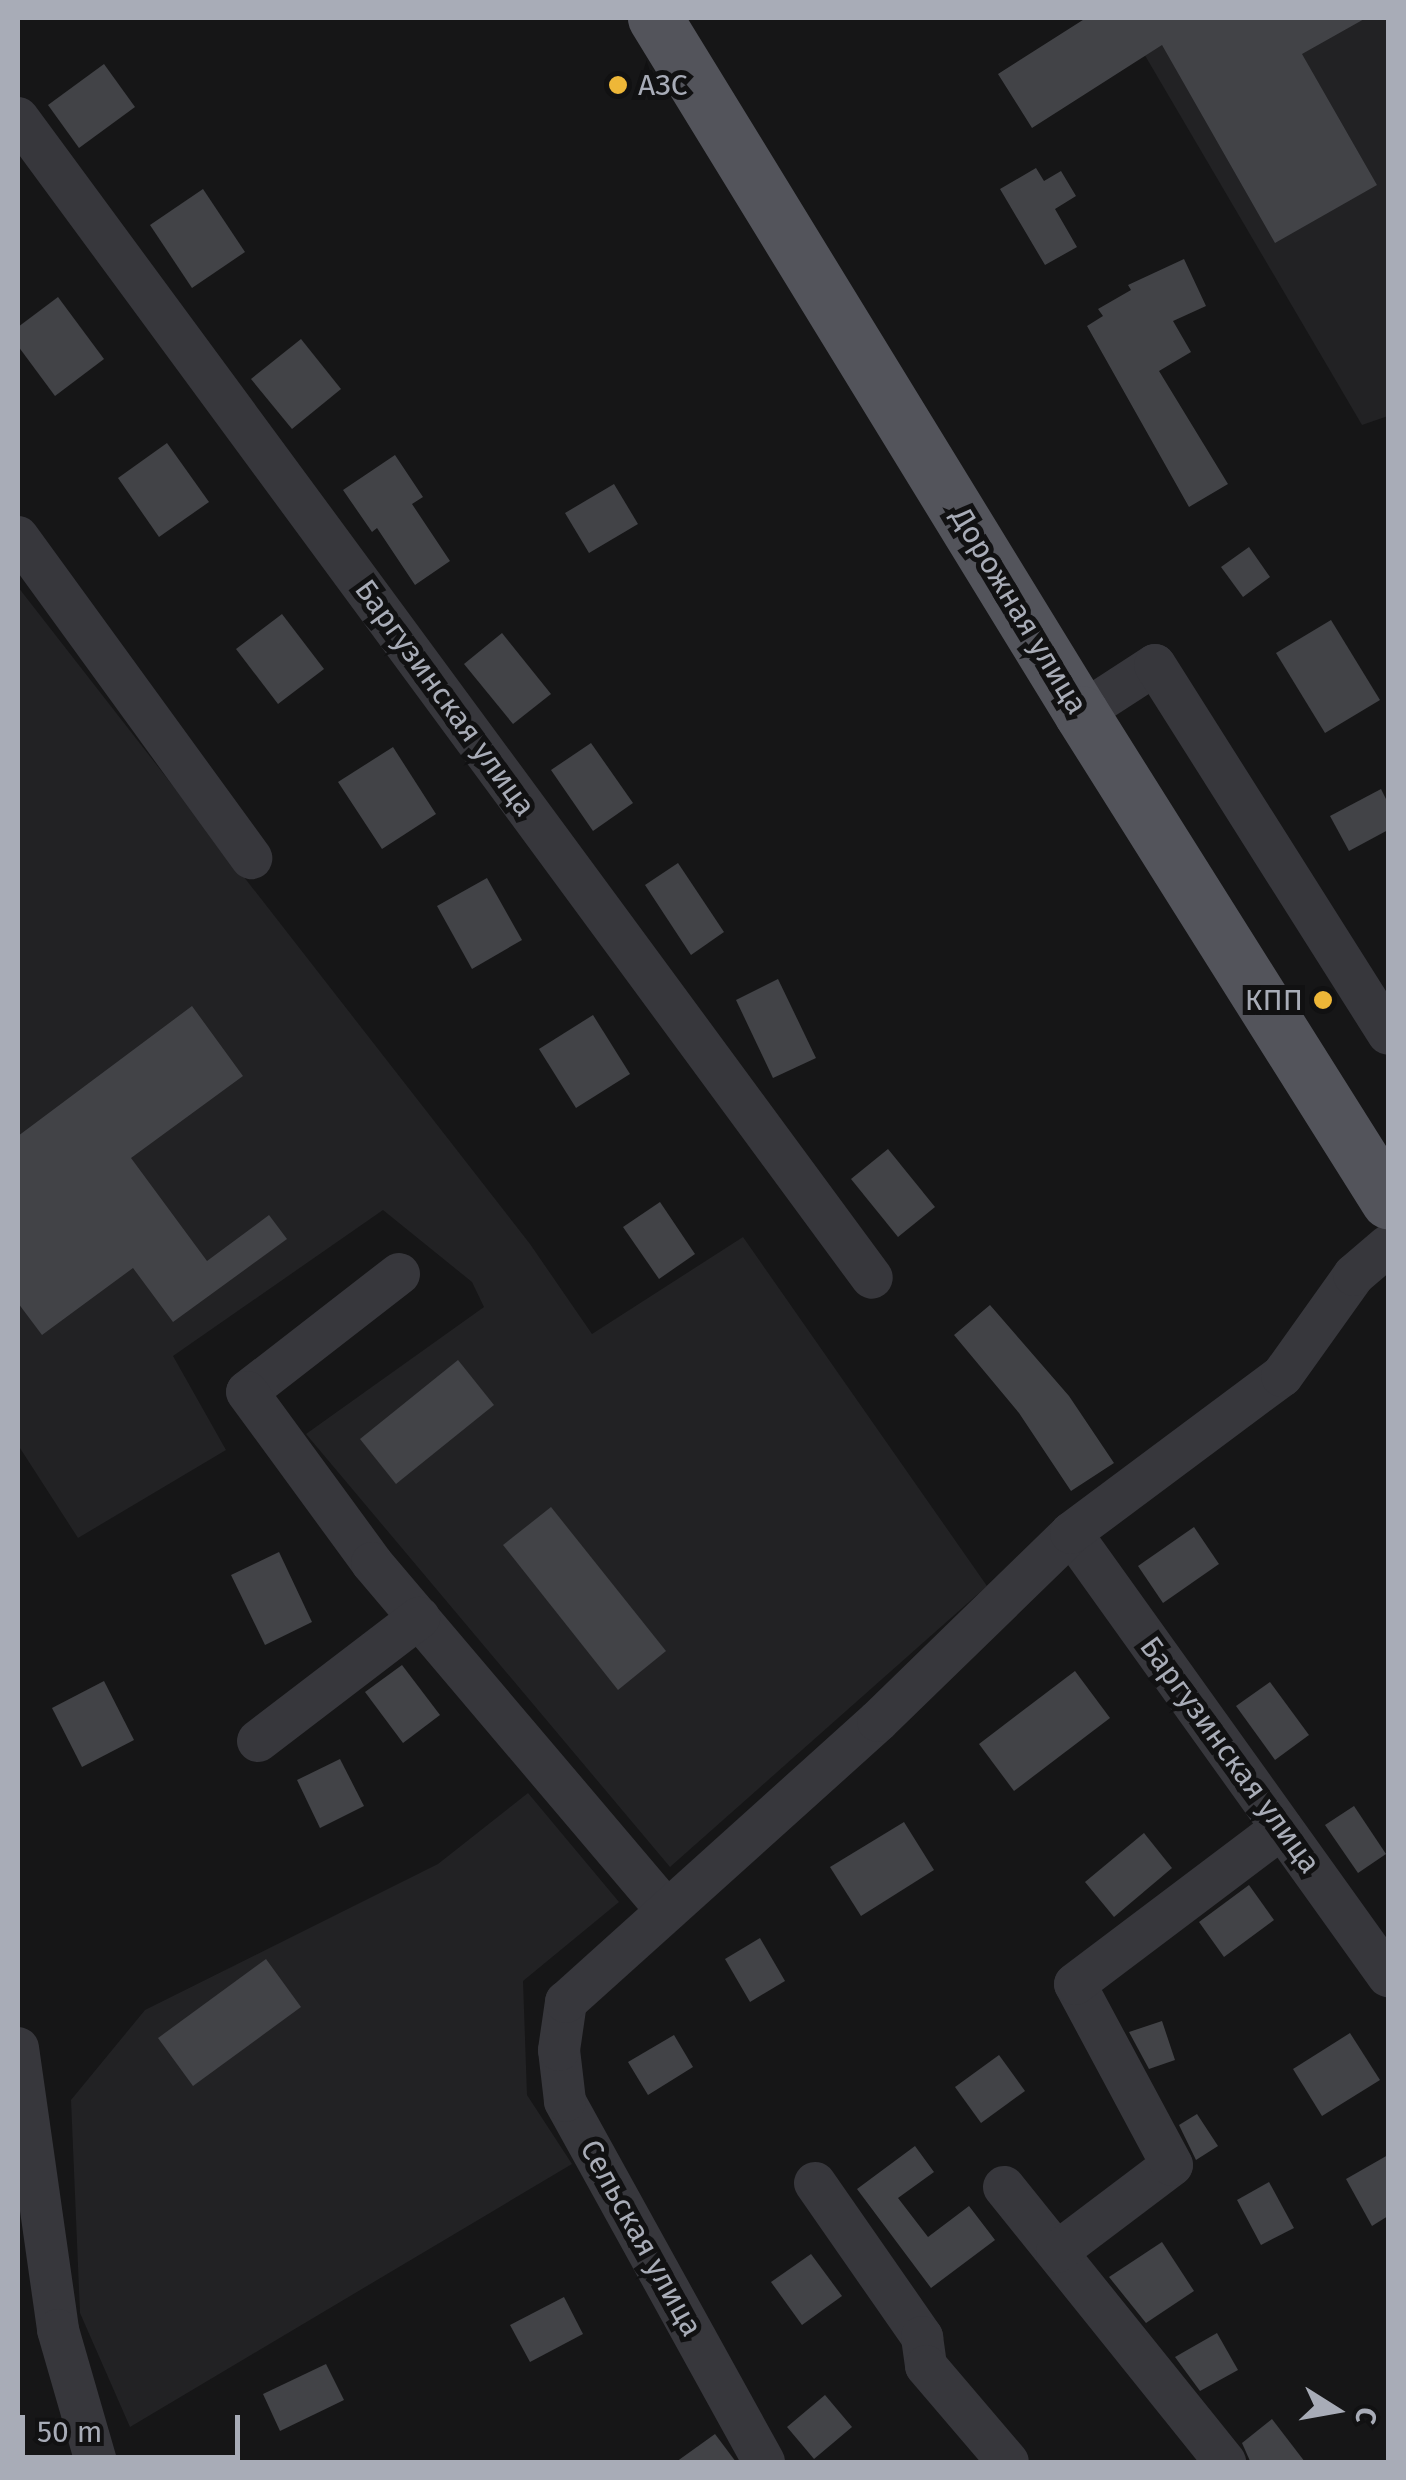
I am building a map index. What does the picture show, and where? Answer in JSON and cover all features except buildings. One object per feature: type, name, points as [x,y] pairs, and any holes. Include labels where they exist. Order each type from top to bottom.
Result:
[{"type":"main road","name":"Дорожная улица","points":[[655,18],[1081,713],[1388,1201]]},
{"type":"street","name":"Баргузинская улица","points":[[18,118],[872,1278]]},
{"type":"street","points":[[18,537],[251,858]]},
{"type":"street","points":[[1081,713],[1154,665],[1388,1033]]},
{"type":"street","points":[[399,1274],[247,1392],[372,1563],[666,1912],[878,1721],[1071,1533],[1282,1376],[1354,1275],[1388,1246]]},
{"type":"street","name":"Баргузинская улица","points":[[1071,1533],[1388,1976]]},
{"type":"street","points":[[258,1741],[418,1618]]},
{"type":"street","points":[[1057,2252],[1172,2164],[1075,1984],[1282,1828]]},
{"type":"street","name":"Сельская улица","points":[[666,1912],[566,2002],[559,2050],[566,2100],[764,2462]]},
{"type":"street","points":[[18,2048],[58,2330],[96,2462]]},
{"type":"street","points":[[815,2183],[922,2336],[926,2366],[1008,2462]]},
{"type":"street","points":[[1004,2186],[1225,2462]]},
{"type":"shaded area","points":[[1123,18],[1388,18],[1388,416],[1362,425]]},
{"type":"shaded area","points":[[18,587],[530,1244],[592,1334],[743,1237],[987,1586],[670,1867],[306,1434],[484,1307],[472,1282],[383,1210],[173,1356],[226,1450],[78,1538],[18,1445]]},
{"type":"shaded area","points":[[528,1793],[619,1902],[523,1981],[527,2095],[572,2164],[130,2427],[80,2313],[71,2100],[145,2010],[438,1864]]},
{"type":"place","name":"АЗС","points":[[618,85]]},
{"type":"place","name":"КПП","points":[[1323,1000]]}]
